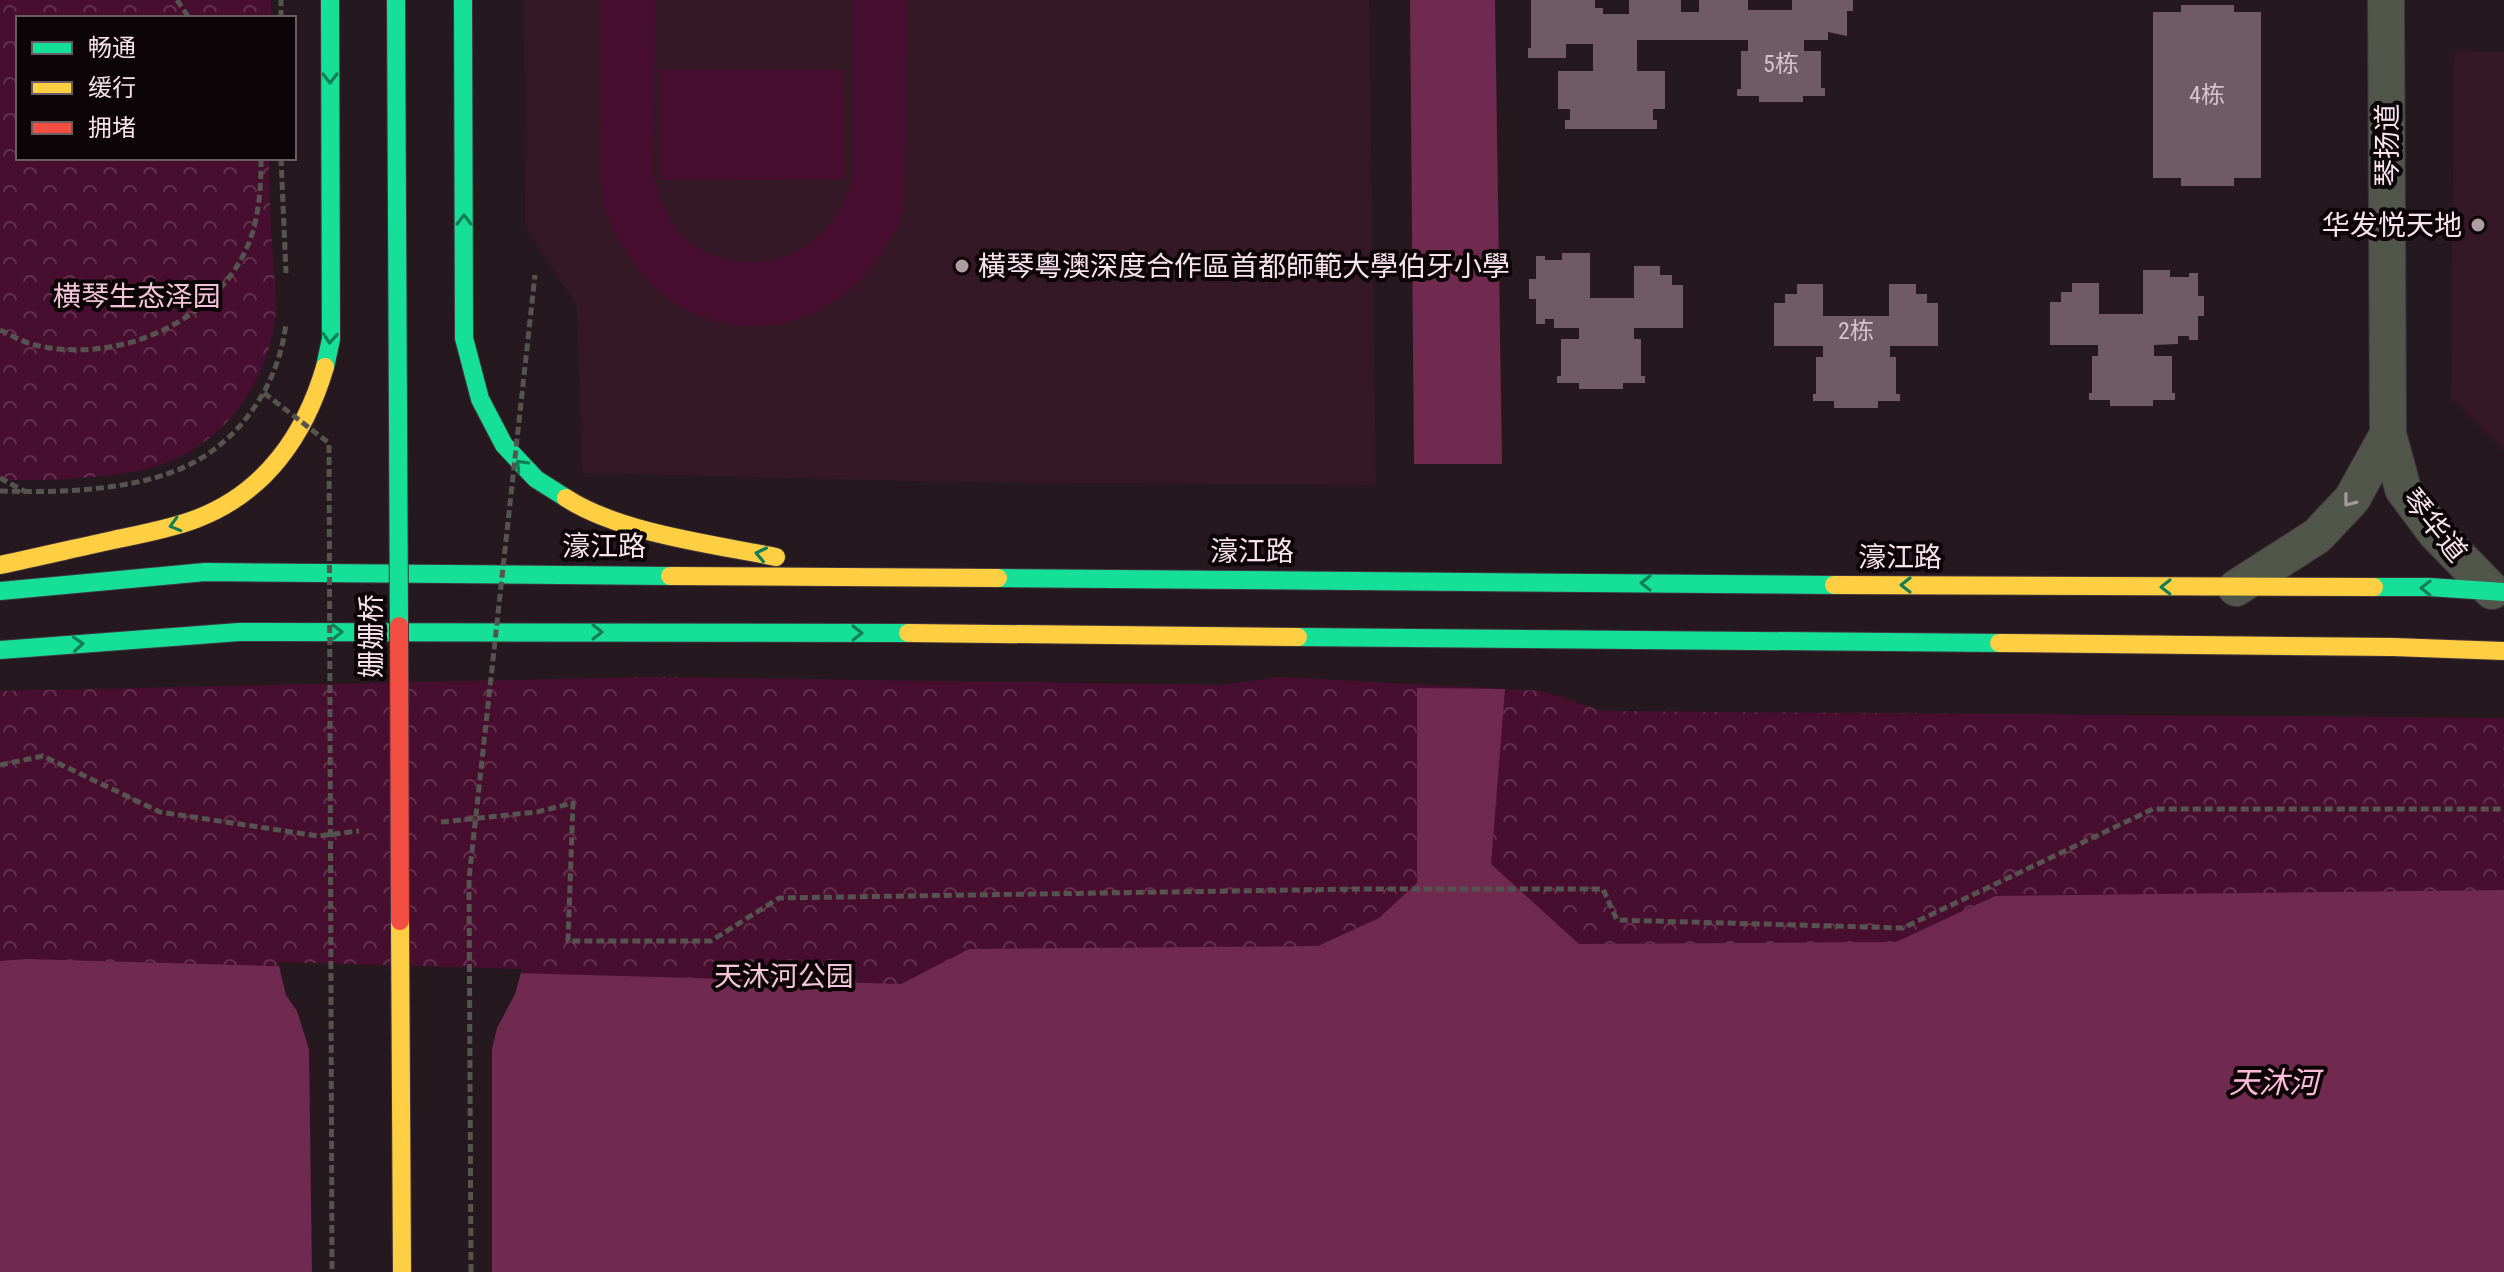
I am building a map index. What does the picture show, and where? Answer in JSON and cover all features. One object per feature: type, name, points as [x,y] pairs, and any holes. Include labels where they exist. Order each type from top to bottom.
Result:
[{"type":"main road","points":[[0,565],[178,525],[208,514],[237,499],[262,479],[303,430],[323,381],[331,339],[330,0]]},
{"type":"main road","name":"姗姗桥","points":[[396,0],[402,1272]]},
{"type":"main road","points":[[463,0],[464,338],[469,370],[479,400],[512,455],[534,478],[588,513],[619,523],[864,576]]},
{"type":"main road","name":"濠江路","points":[[0,591],[205,572],[2429,587],[2498,591]]},
{"type":"main road","points":[[0,650],[270,632],[928,633],[2377,647],[2504,651]]},
{"type":"street","name":"琴扬道","points":[[2386,0],[2388,434]]},
{"type":"street","name":"琴华道","points":[[2236,588],[2317,536],[2352,499],[2388,434]]},
{"type":"street","name":"琴华道","points":[[2388,434],[2403,489],[2435,532],[2498,591]]},
{"type":"path","points":[[0,330],[38,346],[84,351],[129,344],[172,327],[209,300],[235,270],[252,234],[261,195],[261,160]]},
{"type":"path","points":[[281,160],[286,277]]},
{"type":"path","points":[[471,1272],[469,879],[535,275]]},
{"type":"path","points":[[0,491],[120,485],[177,471],[203,457],[227,439],[248,417],[264,393],[277,365],[286,322]]},
{"type":"path","points":[[264,393],[329,443],[332,1272]]},
{"type":"path","points":[[0,478],[27,492]]},
{"type":"path","points":[[0,765],[43,756],[160,812],[318,836],[365,831]]},
{"type":"path","points":[[427,824],[537,812],[573,803],[568,941],[711,941],[779,898],[1357,889],[1603,889],[1617,920],[1903,928],[2153,809],[2504,809]]},
{"type":"shaded area","name":"橫琴粵澳深度合作區首都師範大學伯牙小學","points":[[524,0],[1369,0],[1376,485],[957,482],[582,473],[577,307],[525,225]]},
{"type":"shaded area","name":"华发悦天地","points":[[2454,51],[2504,52],[2504,451],[2451,398]]},
{"type":"green space","name":"横琴生态泽园","points":[[0,0],[271,0],[271,16],[16,16],[16,160],[269,160],[276,304],[272,338],[252,389],[218,431],[197,447],[173,460],[146,469],[112,475],[54,480],[0,480]]},
{"type":"green space","points":[[600,0],[655,0],[654,180],[672,222],[681,235],[700,250],[744,262],[765,262],[784,257],[818,236],[832,221],[851,184],[854,164],[854,0],[907,0],[904,209],[879,258],[845,293],[805,316],[762,326],[718,322],[677,304],[640,271],[611,224],[601,187]]},
{"type":"green space","points":[[659,70],[844,70],[845,179],[659,180]]},
{"type":"green space","name":"天沐河公园","points":[[654,677],[1221,685],[1281,677],[1542,691],[1603,711],[2504,718],[2504,1272],[0,1272],[0,691]]},
{"type":"water","points":[[1410,0],[1495,0],[1502,464],[1414,464]]},
{"type":"water","name":"天沐河","points":[[1417,688],[1505,689],[1491,864],[1579,944],[1896,942],[1995,896],[2504,890],[2504,1272],[0,1272],[0,961],[27,959],[901,984],[969,949],[1318,946],[1379,918],[1417,883]]},
{"type":"pier","points":[[278,962],[522,969],[515,994],[497,1028],[492,1049],[492,1272],[312,1272],[309,1049],[297,1011],[286,995]]},
{"type":"building","points":[[1531,0],[1595,0],[1595,8],[1603,8],[1603,14],[1629,14],[1629,0],[1681,0],[1681,12],[1699,12],[1699,0],[1748,0],[1748,10],[1792,10],[1792,0],[1853,0],[1853,11],[1847,11],[1847,36],[1828,32],[1828,40],[1804,40],[1804,51],[1821,51],[1821,88],[1825,88],[1825,96],[1803,96],[1803,102],[1759,102],[1759,96],[1737,96],[1737,89],[1741,89],[1741,51],[1748,51],[1748,40],[1637,40],[1637,71],[1665,71],[1665,109],[1653,109],[1657,129],[1565,129],[1565,120],[1570,120],[1570,109],[1558,109],[1558,71],[1593,71],[1593,44],[1566,44],[1566,58],[1528,58],[1528,48],[1531,48]]},
{"type":"building","points":[[2181,5],[2234,5],[2234,12],[2261,12],[2261,178],[2234,178],[2234,186],[2181,186],[2181,178],[2153,178],[2153,12],[2181,12]]},
{"type":"building","points":[[1562,253],[1590,253],[1590,298],[1634,298],[1634,266],[1660,266],[1660,275],[1672,275],[1672,285],[1683,285],[1683,328],[1634,328],[1634,339],[1641,339],[1641,376],[1645,376],[1645,383],[1623,383],[1623,389],[1579,389],[1579,383],[1557,383],[1557,376],[1561,376],[1561,339],[1579,339],[1579,328],[1554,328],[1554,319],[1545,319],[1545,324],[1536,324],[1536,299],[1529,299],[1529,279],[1536,279],[1536,256],[1545,256],[1545,260],[1562,260]]},
{"type":"building","points":[[2143,270],[2170,270],[2170,277],[2189,277],[2189,273],[2198,273],[2198,296],[2204,296],[2204,316],[2198,316],[2198,340],[2178,336],[2178,344],[2154,345],[2154,356],[2172,356],[2172,393],[2175,393],[2175,400],[2153,400],[2153,406],[2110,406],[2110,400],[2089,400],[2089,393],[2092,393],[2092,356],[2098,356],[2098,345],[2050,345],[2050,302],[2061,302],[2061,292],[2072,292],[2072,283],[2099,283],[2099,314],[2143,314]]},
{"type":"building","points":[[1797,284],[1823,284],[1823,316],[1889,316],[1889,284],[1916,284],[1916,294],[1927,294],[1927,303],[1938,303],[1938,346],[1890,346],[1890,357],[1896,357],[1896,394],[1900,394],[1900,401],[1878,401],[1878,408],[1834,408],[1834,401],[1813,401],[1813,394],[1816,394],[1816,357],[1823,357],[1823,346],[1774,346],[1774,303],[1785,303],[1785,294],[1797,294]]},
{"type":"traffic: fast","points":[[325,367],[331,339],[330,0]]},
{"type":"traffic: fast","points":[[396,0],[399,626]]},
{"type":"traffic: fast","points":[[463,0],[464,338],[480,399],[504,445],[536,479],[566,498]]},
{"type":"traffic: fast","points":[[0,591],[205,572],[670,576]]},
{"type":"traffic: fast","points":[[998,578],[1834,585]]},
{"type":"traffic: fast","points":[[2374,587],[2504,592]]},
{"type":"traffic: fast","points":[[0,650],[239,632],[908,633]]},
{"type":"traffic: fast","points":[[1298,637],[1999,643]]},
{"type":"traffic: slow","points":[[0,565],[166,528],[221,508],[242,494],[279,459],[306,416],[325,367]]},
{"type":"traffic: slow","points":[[566,498],[588,510],[639,529],[776,557]]},
{"type":"traffic: slow","points":[[670,576],[998,578]]},
{"type":"traffic: slow","points":[[1834,585],[2374,587]]},
{"type":"traffic: slow","points":[[908,633],[1298,637]]},
{"type":"traffic: slow","points":[[1999,643],[2504,651]]},
{"type":"traffic: slow","points":[[400,921],[402,1272]]},
{"type":"traffic: jam","points":[[399,626],[400,921]]},
{"type":"place","name":"华发悦天地","points":[[2478,225]]},
{"type":"place","name":"橫琴粵澳深度合作區首都師範大學伯牙小學","points":[[962,266]]}]
